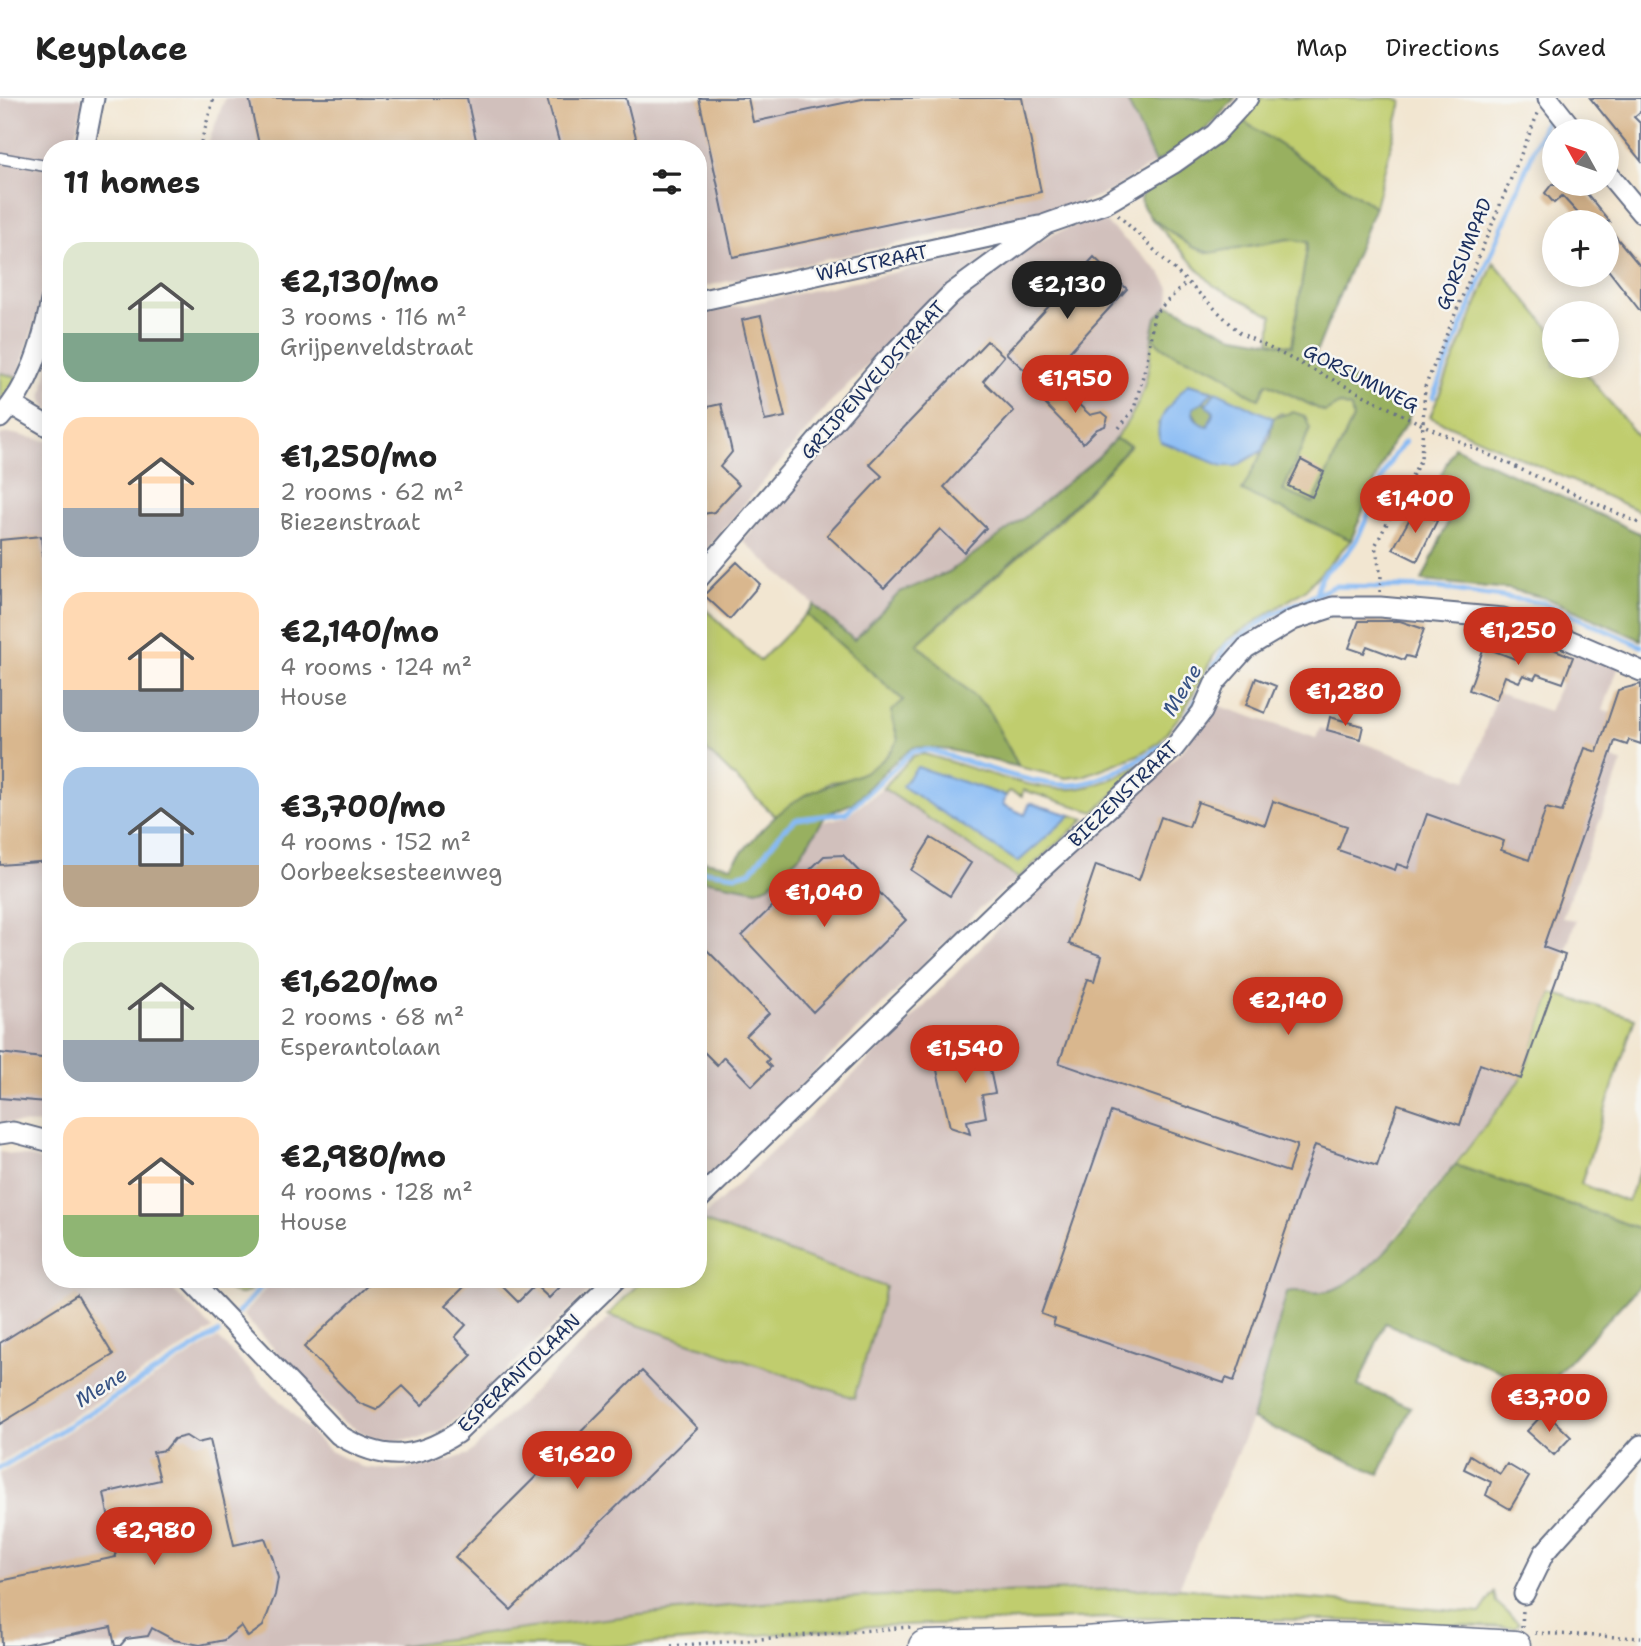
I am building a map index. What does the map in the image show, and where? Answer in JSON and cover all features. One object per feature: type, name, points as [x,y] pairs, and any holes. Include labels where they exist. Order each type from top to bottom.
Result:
[{"type":"main road","points":[[924,1646],[1084,1642],[1176,1636],[1524,1639]]},
{"type":"main road","points":[[1084,1642],[1127,1646]]},
{"type":"street","points":[[86,140],[94,98]]},
{"type":"street","name":"GRIJPENVELDSTRAAT","points":[[707,569],[886,360],[942,302],[1046,224],[1106,203],[1214,134],[1248,98]]},
{"type":"street","points":[[1543,104],[1560,119]]},
{"type":"street","points":[[1619,187],[1641,213]]},
{"type":"street","name":"WALSTRAAT","points":[[707,299],[1046,224]]},
{"type":"street","points":[[42,343],[6,412],[42,425]]},
{"type":"street","name":"BIEZENSTRAAT","points":[[707,1191],[1014,893],[1174,748],[1202,712],[1215,683],[1238,656],[1293,620],[1333,607],[1380,607],[1503,618],[1548,631],[1641,671]]},
{"type":"street","points":[[0,1133],[13,1132],[42,1140]]},
{"type":"street","name":"ESPERANTOLAAN","points":[[199,1288],[339,1435],[358,1447],[402,1455],[430,1450],[457,1433],[607,1288]]},
{"type":"street","points":[[1524,1594],[1544,1553],[1641,1445]]},
{"type":"lane","points":[[0,158],[42,165]]},
{"type":"path","points":[[202,140],[214,98]]},
{"type":"path","name":"GORSUMPAD","points":[[1380,595],[1381,576],[1375,547],[1421,459],[1424,387],[1543,104]]},
{"type":"path","name":"GORSUMWEG","points":[[1106,203],[1240,333],[1421,424],[1641,524]]},
{"type":"path","points":[[1119,428],[1134,409],[1147,361],[1154,314],[1186,283]]},
{"type":"path","points":[[1524,1639],[1641,1638]]},
{"type":"shaded area","points":[[0,98],[83,98],[75,140],[42,140],[42,296],[18,377],[0,373]]},
{"type":"shaded area","points":[[225,98],[1126,98],[1155,163],[1108,192],[1080,203],[707,286],[707,140],[209,140]]},
{"type":"shaded area","points":[[1100,217],[1161,273],[1170,288],[1169,305],[1156,317],[1144,393],[1136,413],[1098,457],[1024,518],[949,572],[900,592],[854,641],[743,541],[949,305],[1002,264],[1053,234]]},
{"type":"shaded area","points":[[994,251],[912,319],[832,401],[707,548],[707,313]]},
{"type":"shaded area","points":[[9,433],[42,440],[42,1124],[0,1123],[0,435]]},
{"type":"shaded area","points":[[1577,647],[1619,666],[1603,710],[1624,717],[1611,758],[1622,763],[1562,918],[1576,920],[1521,1079],[1372,1266],[1334,1289],[1309,1294],[1294,1290],[1287,1293],[1252,1419],[1179,1588],[910,1594],[748,1605],[397,1646],[0,1646],[0,1474],[218,1338],[327,1449],[362,1467],[394,1470],[434,1465],[469,1454],[610,1317],[854,1397],[886,1287],[707,1223],[707,1213],[911,1020],[1019,907],[1184,749],[1210,703],[1316,738],[1320,728],[1467,780],[1498,693],[1549,711]]},
{"type":"shaded area","points":[[883,788],[1018,878],[980,909],[707,1177],[707,881],[752,889],[769,885],[786,871],[823,822],[847,816]]},
{"type":"shaded area","points":[[0,1152],[42,1162],[42,1288],[171,1288],[213,1329],[0,1462]]},
{"type":"shaded area","points":[[266,1288],[592,1288],[461,1415],[438,1432],[418,1439],[387,1440],[370,1437],[340,1420],[243,1315]]},
{"type":"green space","points":[[1126,98],[1235,98],[1203,133],[1155,163]]},
{"type":"green space","points":[[1257,98],[1395,98],[1402,102],[1375,207],[1240,119]]},
{"type":"green space","points":[[1240,119],[1375,207],[1313,360],[1412,407],[1407,423],[1390,446],[1351,540],[1242,491],[1270,437],[1273,418],[1293,412],[1305,416],[1310,429],[1283,491],[1313,503],[1353,419],[1351,408],[1339,404],[1325,412],[1267,383],[1259,399],[1214,369],[1165,349],[1152,336],[1156,317],[1169,305],[1230,335],[1292,346],[1308,242],[1288,239],[1210,253],[1192,247],[1150,217],[1142,205],[1141,196],[1153,182]]},
{"type":"green space","points":[[1150,217],[1192,247],[1209,253],[1288,239],[1308,242],[1292,346],[1270,342],[1272,315],[1213,285]]},
{"type":"green space","points":[[1494,262],[1542,320],[1542,378],[1590,378],[1641,440],[1641,512],[1430,417]]},
{"type":"green space","points":[[1152,336],[1166,350],[1214,369],[1259,399],[1267,383],[1325,412],[1339,404],[1351,408],[1353,419],[1313,503],[1283,491],[1310,429],[1281,413],[1273,418],[1216,392],[1206,405],[1203,402],[1212,390],[1188,384],[1158,424],[1236,466],[1263,450],[1243,491],[1351,540],[1305,590],[1227,640],[1214,655],[1183,712],[1159,742],[1138,755],[1083,776],[1066,778],[1019,767],[987,708],[917,644],[1063,518],[1130,446],[1115,439],[1143,391]]},
{"type":"green space","points":[[0,373],[18,377],[0,401]]},
{"type":"green space","points":[[1203,402],[1214,412],[1208,427],[1201,425],[1192,411],[1197,403]]},
{"type":"green space","points":[[1115,439],[1130,445],[1054,524],[917,644],[987,708],[1019,767],[950,750],[914,747],[891,765],[853,803],[827,814],[800,855],[769,885],[757,890],[707,881],[707,862],[731,866],[780,812],[813,791],[867,771],[889,753],[898,740],[891,711],[903,700],[806,614],[814,605],[854,640],[900,592],[949,572],[1024,518],[1098,457]]},
{"type":"green space","points":[[1454,447],[1641,534],[1641,640],[1549,599],[1509,589],[1422,581],[1459,497],[1436,486]]},
{"type":"green space","points":[[707,611],[760,661],[806,614],[903,700],[892,719],[898,740],[890,756],[877,767],[853,779],[831,782],[775,816],[707,751]]},
{"type":"green space","points":[[923,754],[1002,778],[1064,789],[1101,783],[1156,756],[1094,812],[1023,790],[1022,796],[1009,791],[1006,796],[917,768],[1018,862],[1071,815],[1085,819],[1018,878],[883,788],[913,756]]},
{"type":"green space","points":[[1552,993],[1635,1018],[1581,1184],[1628,1202],[1641,1165],[1641,1229],[1455,1165],[1521,1079]]},
{"type":"green space","points":[[1455,1165],[1641,1229],[1641,1284],[1543,1389],[1385,1323],[1358,1386],[1411,1407],[1379,1474],[1252,1419],[1287,1292],[1327,1291],[1353,1279],[1386,1251]]},
{"type":"green space","points":[[707,1223],[886,1287],[854,1398],[608,1315],[634,1288],[707,1288]]},
{"type":"green space","points":[[227,1288],[253,1288],[239,1294]]},
{"type":"green space","points":[[1179,1588],[1480,1613],[1494,1592],[1496,1602],[1519,1623],[1515,1627],[1505,1627],[1325,1620],[1108,1618],[875,1626],[622,1646],[397,1646],[644,1614],[792,1601],[937,1594]]},
{"type":"water","points":[[1188,384],[1213,391],[1193,408],[1195,418],[1202,424],[1208,426],[1214,412],[1206,405],[1216,391],[1273,418],[1263,450],[1236,466],[1223,466],[1161,442],[1158,435],[1161,419]]},
{"type":"water","points":[[917,767],[1006,796],[1003,805],[1025,815],[1030,803],[1071,815],[1018,862],[902,786]]},
{"type":"building","points":[[249,98],[467,98],[476,140],[258,140]]},
{"type":"building","points":[[547,98],[626,98],[637,140],[559,140]]},
{"type":"building","points":[[699,98],[748,98],[753,122],[867,98],[1022,98],[1041,192],[733,257]]},
{"type":"building","points":[[1590,98],[1641,98],[1641,111],[1634,117],[1641,124],[1641,161],[1619,134],[1619,119],[1607,119]]},
{"type":"building","points":[[1548,196],[1562,196],[1554,203]]},
{"type":"building","points":[[1562,196],[1589,196],[1600,210],[1575,210]]},
{"type":"building","points":[[1619,241],[1641,267],[1641,312],[1619,284]]},
{"type":"building","points":[[1094,257],[1127,289],[1040,384],[1006,353]]},
{"type":"building","points":[[761,316],[785,417],[765,421],[742,320]]},
{"type":"building","points":[[987,341],[1004,356],[983,381],[1014,411],[944,487],[986,528],[964,552],[940,529],[884,588],[827,535],[882,476],[869,464]]},
{"type":"building","points":[[1060,387],[1090,415],[1102,412],[1108,417],[1105,426],[1097,429],[1083,443],[1045,404]]},
{"type":"building","points":[[721,404],[732,452],[720,467],[739,485],[714,512],[707,513],[707,407]]},
{"type":"building","points":[[1301,460],[1324,472],[1312,497],[1288,486]]},
{"type":"building","points":[[1415,509],[1437,521],[1417,561],[1393,549]]},
{"type":"building","points":[[41,536],[42,862],[0,865],[0,540]]},
{"type":"building","points":[[737,562],[760,584],[730,619],[707,598],[707,592]]},
{"type":"building","points":[[1359,621],[1400,621],[1424,629],[1414,658],[1406,656],[1404,660],[1367,646],[1364,653],[1349,648]]},
{"type":"building","points":[[1523,637],[1573,657],[1563,683],[1537,674],[1534,679],[1523,675],[1519,682],[1505,676],[1496,700],[1469,690],[1484,647],[1515,659]]},
{"type":"building","points":[[1256,678],[1276,686],[1265,713],[1246,705]]},
{"type":"building","points":[[1641,684],[1641,744],[1629,740],[1627,745],[1615,741],[1543,947],[1565,955],[1521,1079],[1480,1064],[1460,1125],[1398,1104],[1377,1166],[1315,1145],[1234,1381],[1226,1378],[1224,1383],[1053,1325],[1055,1319],[1041,1314],[1111,1112],[1288,1172],[1297,1145],[1059,1063],[1088,979],[1095,981],[1102,956],[1069,944],[1096,865],[1139,880],[1161,817],[1189,827],[1198,802],[1265,825],[1273,801],[1347,826],[1338,850],[1395,870],[1397,864],[1408,868],[1427,814],[1504,841],[1501,850],[1529,860],[1546,808],[1562,812],[1585,748],[1597,752],[1618,690]]},
{"type":"building","points":[[1330,717],[1363,726],[1360,739],[1327,730]]},
{"type":"building","points":[[931,838],[971,863],[950,896],[911,870]]},
{"type":"building","points":[[843,855],[906,920],[813,1012],[742,936],[824,856]]},
{"type":"building","points":[[707,950],[769,1013],[746,1036],[769,1059],[766,1062],[771,1067],[752,1086],[724,1057],[717,1065],[707,1055]]},
{"type":"building","points":[[985,1046],[995,1093],[982,1095],[986,1117],[967,1121],[970,1134],[950,1127],[934,1057]]},
{"type":"building","points":[[0,1053],[42,1058],[42,1102],[0,1098]]},
{"type":"building","points":[[366,1288],[463,1288],[446,1305],[466,1325],[455,1337],[472,1355],[422,1405],[403,1386],[376,1410],[359,1403],[304,1347]]},
{"type":"building","points":[[504,1288],[532,1288],[518,1302]]},
{"type":"building","points":[[538,1288],[559,1288],[549,1298]]},
{"type":"building","points":[[77,1295],[113,1355],[0,1424],[0,1343]]},
{"type":"building","points":[[642,1371],[697,1428],[511,1610],[455,1557]]},
{"type":"building","points":[[1545,1412],[1571,1437],[1554,1455],[1527,1431]]},
{"type":"building","points":[[186,1436],[197,1443],[210,1440],[234,1545],[265,1538],[278,1578],[275,1595],[263,1626],[248,1637],[241,1626],[224,1640],[200,1645],[174,1640],[152,1628],[148,1636],[126,1639],[120,1646],[115,1646],[111,1627],[17,1646],[2,1646],[0,1581],[116,1557],[104,1493],[160,1480],[153,1452],[165,1450],[174,1439]]},
{"type":"building","points":[[1470,1455],[1500,1474],[1507,1464],[1529,1477],[1510,1509],[1486,1495],[1491,1482],[1464,1469]]},
{"type":"waterway","points":[[1433,397],[1542,130]]},
{"type":"waterway","points":[[1316,595],[1326,571],[1353,545],[1388,466],[1405,442]]},
{"type":"waterway","name":"Mene","points":[[1207,679],[1226,646],[1274,614],[1335,586],[1440,588],[1544,603],[1641,646]]},
{"type":"waterway","name":"Mene","points":[[1186,719],[1203,688]]},
{"type":"waterway","name":"Mene","points":[[707,871],[736,875],[751,871],[784,829],[797,819],[846,813],[913,751],[929,750],[1038,782],[1071,785],[1109,775],[1169,740]]},
{"type":"waterway","name":"Mene","points":[[238,1313],[260,1288]]},
{"type":"waterway","name":"Mene","points":[[0,1468],[218,1333]]}]
